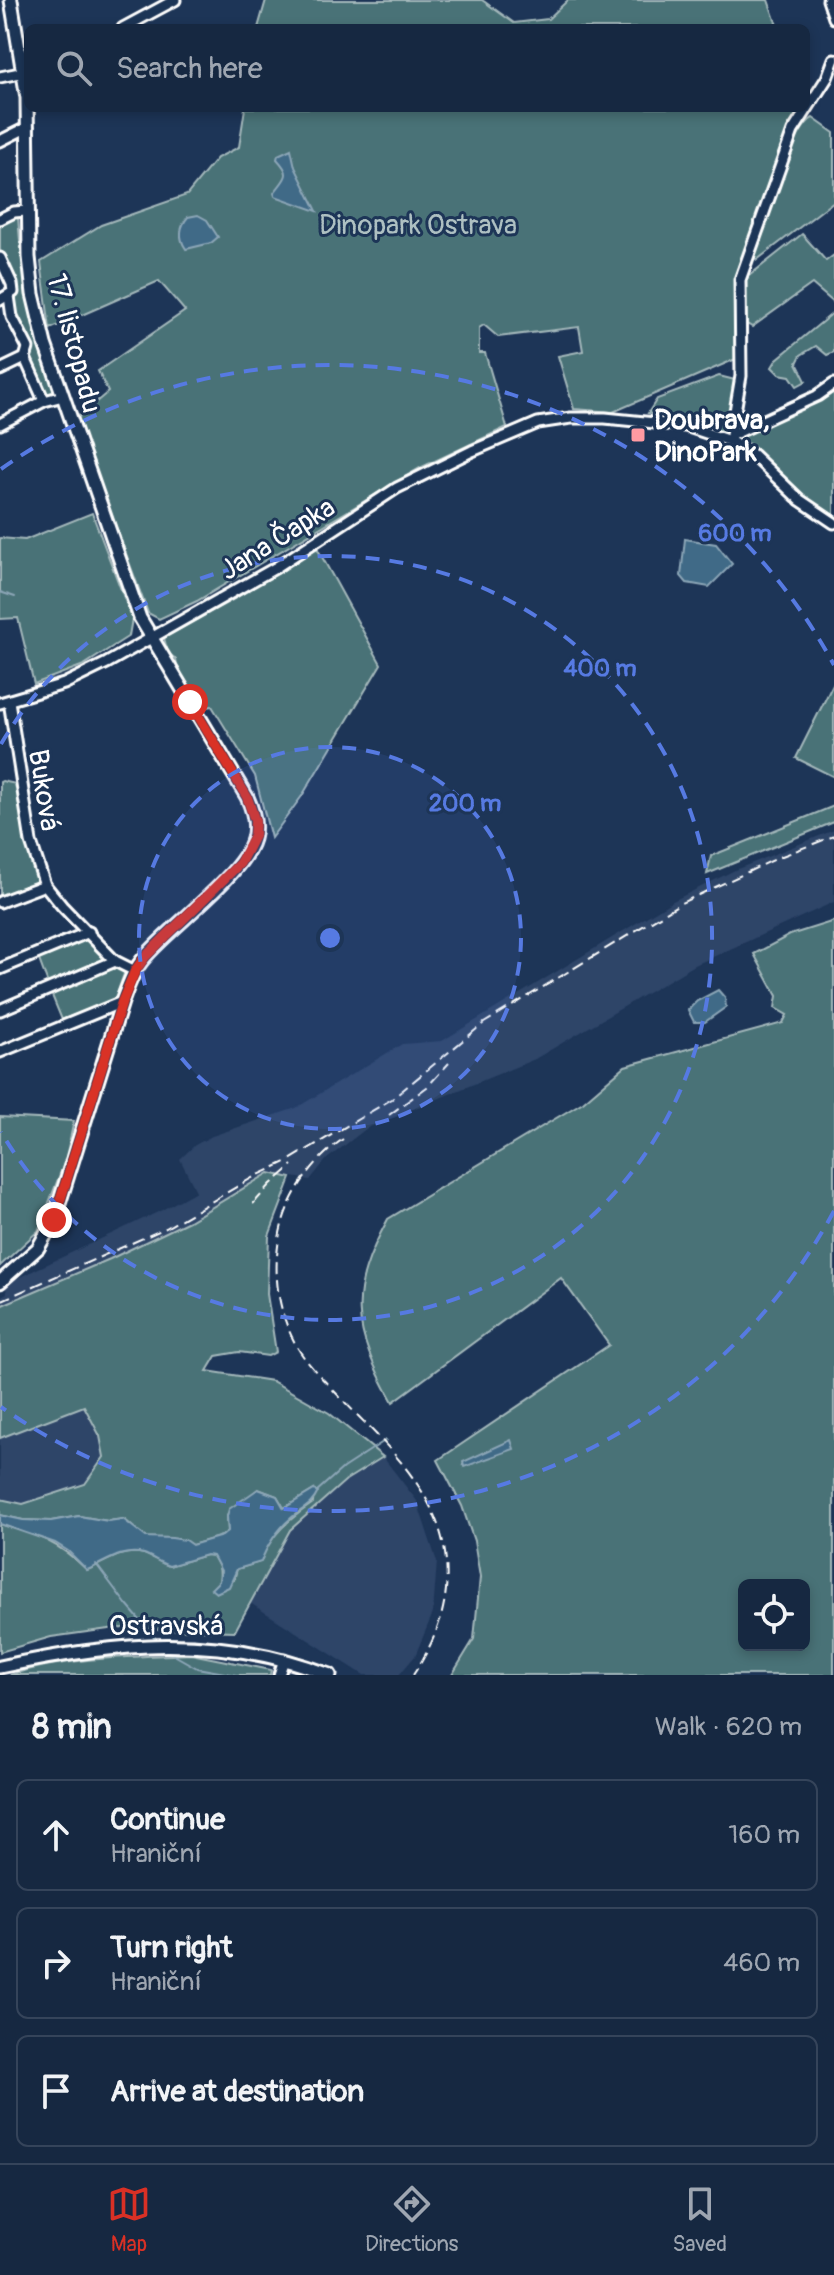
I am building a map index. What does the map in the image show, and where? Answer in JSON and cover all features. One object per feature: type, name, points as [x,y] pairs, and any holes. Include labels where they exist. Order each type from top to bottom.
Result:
[{"type":"main road","name":"17. listopadu","points":[[11,0],[24,67]]},
{"type":"main road","name":"17. listopadu","points":[[3,1277],[38,1248],[54,1220],[122,1002],[135,971],[240,863],[251,845],[255,828],[247,797],[140,618],[38,318],[26,211],[27,112]]},
{"type":"main road","name":"Ostravská","points":[[0,1667],[91,1649],[155,1644],[212,1646],[284,1659],[330,1675]]},
{"type":"street","points":[[130,24],[175,0]]},
{"type":"street","points":[[828,0],[834,18]]},
{"type":"street","points":[[810,104],[827,78],[834,59]]},
{"type":"street","points":[[0,77],[24,77]]},
{"type":"street","points":[[731,438],[741,376],[740,280],[793,131],[805,112]]},
{"type":"street","points":[[0,141],[28,127]]},
{"type":"street","points":[[0,219],[14,212],[26,211]]},
{"type":"street","points":[[0,258],[13,292],[4,298],[28,348],[25,358],[44,401]]},
{"type":"street","points":[[0,370],[25,358]]},
{"type":"street","points":[[731,438],[817,396],[834,384]]},
{"type":"street","points":[[0,424],[44,401],[63,396]]},
{"type":"street","name":"Jana Čapka","points":[[4,702],[64,684],[275,568],[397,488],[538,423],[571,418],[605,418],[685,426],[731,438],[800,500],[834,523]]},
{"type":"street","name":"Buková","points":[[4,702],[31,842],[45,885],[115,961],[135,971]]},
{"type":"street","points":[[0,902],[45,885]]},
{"type":"street","points":[[0,969],[89,932]]},
{"type":"street","points":[[0,1010],[115,961]]},
{"type":"street","points":[[0,1052],[122,1002]]},
{"type":"street","points":[[279,1675],[284,1659]]},
{"type":"shaded area","points":[[291,149],[295,167],[317,211],[275,196],[286,176],[278,155]]},
{"type":"shaded area","points":[[198,215],[207,220],[218,237],[211,243],[186,249],[181,236],[183,224],[188,217]]},
{"type":"shaded area","points":[[685,539],[716,544],[732,564],[709,587],[687,583],[681,576]]},
{"type":"shaded area","points":[[834,830],[834,902],[695,965],[535,1059],[367,1128],[327,1159],[310,1180],[269,1173],[189,1221],[0,1306],[0,1297],[7,1293],[5,1284],[196,1191],[180,1159],[195,1145],[212,1136],[296,1108],[402,1044],[442,1041],[671,902],[735,870]]},
{"type":"shaded area","points":[[718,990],[725,998],[726,1007],[705,1022],[694,1022],[688,1010],[697,1001]]},
{"type":"shaded area","points":[[85,1405],[100,1436],[104,1457],[85,1484],[23,1504],[0,1499],[0,1438]]},
{"type":"shaded area","points":[[511,1440],[514,1449],[464,1467],[463,1462]]},
{"type":"shaded area","points":[[383,1457],[417,1501],[437,1562],[433,1613],[415,1656],[399,1675],[364,1675],[250,1603],[290,1530],[346,1480]]},
{"type":"shaded area","points":[[258,1489],[277,1496],[284,1508],[314,1490],[318,1492],[281,1528],[261,1562],[237,1569],[229,1587],[216,1593],[211,1589],[219,1581],[221,1571],[213,1556],[206,1555],[169,1566],[144,1554],[128,1553],[87,1570],[55,1543],[0,1524],[0,1515],[51,1521],[79,1516],[108,1521],[123,1519],[146,1537],[185,1540],[192,1545],[222,1536],[228,1531],[229,1509]]},
{"type":"green space","points":[[266,0],[482,0],[514,23],[548,19],[568,0],[768,0],[777,24],[259,24]]},
{"type":"green space","name":"Dinopark Ostrava","points":[[244,112],[801,112],[794,123],[735,280],[738,358],[613,412],[574,409],[558,356],[583,351],[579,327],[498,337],[484,325],[479,328],[479,353],[485,353],[507,427],[420,468],[197,601],[159,619],[148,613],[76,419],[108,392],[98,371],[185,311],[159,281],[50,329],[41,262],[101,225],[187,195],[217,158],[239,147]]},
{"type":"green space","points":[[813,118],[834,133],[834,201],[757,260],[753,256],[787,159],[796,140]]},
{"type":"green space","points":[[18,215],[22,260],[31,305],[56,392],[45,394],[31,355],[30,342],[14,304],[16,285],[0,250],[0,223]]},
{"type":"green space","points":[[802,234],[826,261],[834,255],[834,303],[812,284],[752,327],[745,319],[745,279]]},
{"type":"green space","points":[[834,312],[834,352],[827,355],[816,346],[801,355],[797,363],[806,381],[797,386],[790,376],[779,374],[772,367],[777,359]]},
{"type":"green space","points":[[719,376],[735,380],[727,432],[648,413],[657,399]]},
{"type":"green space","points":[[834,382],[834,519],[741,445],[742,433]]},
{"type":"green space","points":[[92,513],[132,619],[129,636],[84,665],[34,684],[18,618],[0,619],[0,538],[25,540]]},
{"type":"green space","points":[[316,546],[381,664],[302,796],[271,838],[255,776],[212,706],[202,708],[177,667],[176,659],[168,653],[164,638],[236,598]]},
{"type":"green space","points":[[834,682],[834,777],[796,758]]},
{"type":"green space","points":[[0,782],[16,784],[26,844],[41,882],[0,898]]},
{"type":"green space","points":[[834,806],[834,822],[707,874],[711,856]]},
{"type":"green space","points":[[834,921],[834,1675],[452,1675],[474,1639],[480,1577],[474,1541],[462,1506],[438,1460],[609,1345],[561,1278],[393,1402],[369,1353],[360,1311],[366,1269],[375,1245],[388,1219],[583,1102],[625,1066],[783,1023],[787,1015],[775,1008],[777,996],[754,954],[790,935]]},
{"type":"green space","points":[[88,936],[110,960],[48,984],[38,957]]},
{"type":"green space","points":[[117,966],[125,971],[115,999],[62,1020],[51,993]]},
{"type":"green space","points":[[0,1117],[74,1121],[65,1161],[38,1231],[0,1266]]},
{"type":"green space","points":[[269,1173],[291,1178],[269,1236],[267,1294],[276,1352],[268,1356],[239,1352],[216,1356],[207,1371],[272,1381],[329,1413],[383,1457],[346,1480],[290,1530],[235,1631],[116,1628],[51,1637],[0,1652],[0,1524],[47,1541],[87,1570],[128,1553],[144,1554],[169,1566],[206,1555],[213,1556],[217,1562],[219,1581],[234,1580],[237,1569],[260,1562],[275,1535],[313,1503],[314,1490],[284,1508],[277,1496],[258,1489],[227,1516],[228,1531],[222,1536],[192,1545],[180,1540],[145,1537],[123,1519],[108,1521],[79,1516],[51,1521],[0,1515],[0,1499],[23,1504],[85,1484],[104,1457],[100,1436],[84,1406],[0,1438],[0,1306],[189,1221]]},
{"type":"green space","points":[[191,1654],[271,1670],[270,1675],[10,1675],[76,1661]]},
{"type":"waterway","points":[[0,592],[15,597]]},
{"type":"waterway","points":[[316,1492],[343,1468],[386,1440]]},
{"type":"waterway","points":[[96,1564],[157,1640]]},
{"type":"waterway","points":[[167,1651],[197,1668],[236,1675]]},
{"type":"railway","points":[[0,1301],[166,1228],[252,1178],[288,1161],[392,1099],[484,1023],[681,903],[782,856],[834,836]]},
{"type":"railway","points":[[389,1115],[427,1087],[449,1063]]},
{"type":"railway","points":[[343,1139],[310,1170],[287,1210],[277,1253],[278,1294],[285,1320],[300,1352],[406,1468],[432,1511],[441,1535],[446,1561],[446,1592],[435,1635],[413,1675]]},
{"type":"railway","points":[[253,1204],[293,1165]]},
{"type":"place","name":"Doubrava, DinoPark","points":[[638,435]]},
{"type":"route","points":[[54,1220],[122,1002],[135,971],[145,957],[240,863],[254,836],[252,807],[190,702]]}]
